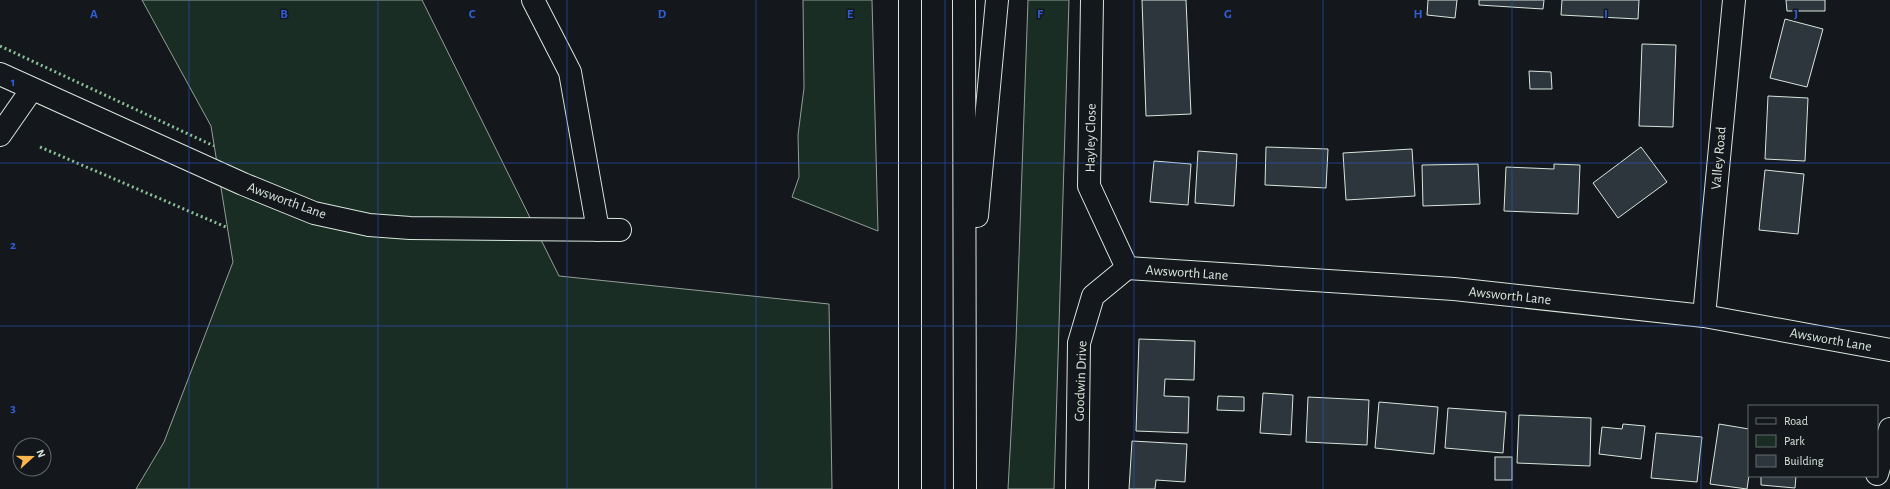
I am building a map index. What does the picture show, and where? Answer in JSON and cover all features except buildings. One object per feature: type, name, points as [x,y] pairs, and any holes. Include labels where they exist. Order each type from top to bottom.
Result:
[{"type":"main road","points":[[533,0],[570,72],[598,230]]},
{"type":"main road","points":[[910,0],[910,489]]},
{"type":"main road","points":[[964,0],[965,489]]},
{"type":"main road","points":[[965,343],[997,0]]},
{"type":"main road","name":"Hayley Close","points":[[1092,0],[1089,186],[1127,268]]},
{"type":"main road","name":"Valley Road","points":[[1704,316],[1734,0]]},
{"type":"main road","name":"Awsworth Lane","points":[[0,74],[243,184],[314,213],[369,225],[403,228],[620,230]]},
{"type":"main road","points":[[0,135],[32,89]]},
{"type":"main road","name":"Awsworth Lane","points":[[1127,268],[1454,289],[1704,316],[1890,350]]},
{"type":"main road","name":"Goodwin Drive","points":[[1077,489],[1079,343],[1093,296],[1127,268]]},
{"type":"main road","points":[[1878,473],[1886,453],[1890,428]]},
{"type":"main road","points":[[1874,489],[1877,477]]},
{"type":"green space","points":[[142,0],[422,0],[559,276],[829,304],[832,489],[136,489],[164,442],[233,262],[211,126]]},
{"type":"green space","points":[[803,0],[872,0],[878,231],[792,197],[799,177],[798,135],[804,88]]},
{"type":"green space","points":[[1028,0],[1069,0],[1054,489],[1008,489],[1016,341]]},
{"type":"hedge","points":[[0,46],[214,146]]},
{"type":"hedge","points":[[40,147],[228,228]]}]
